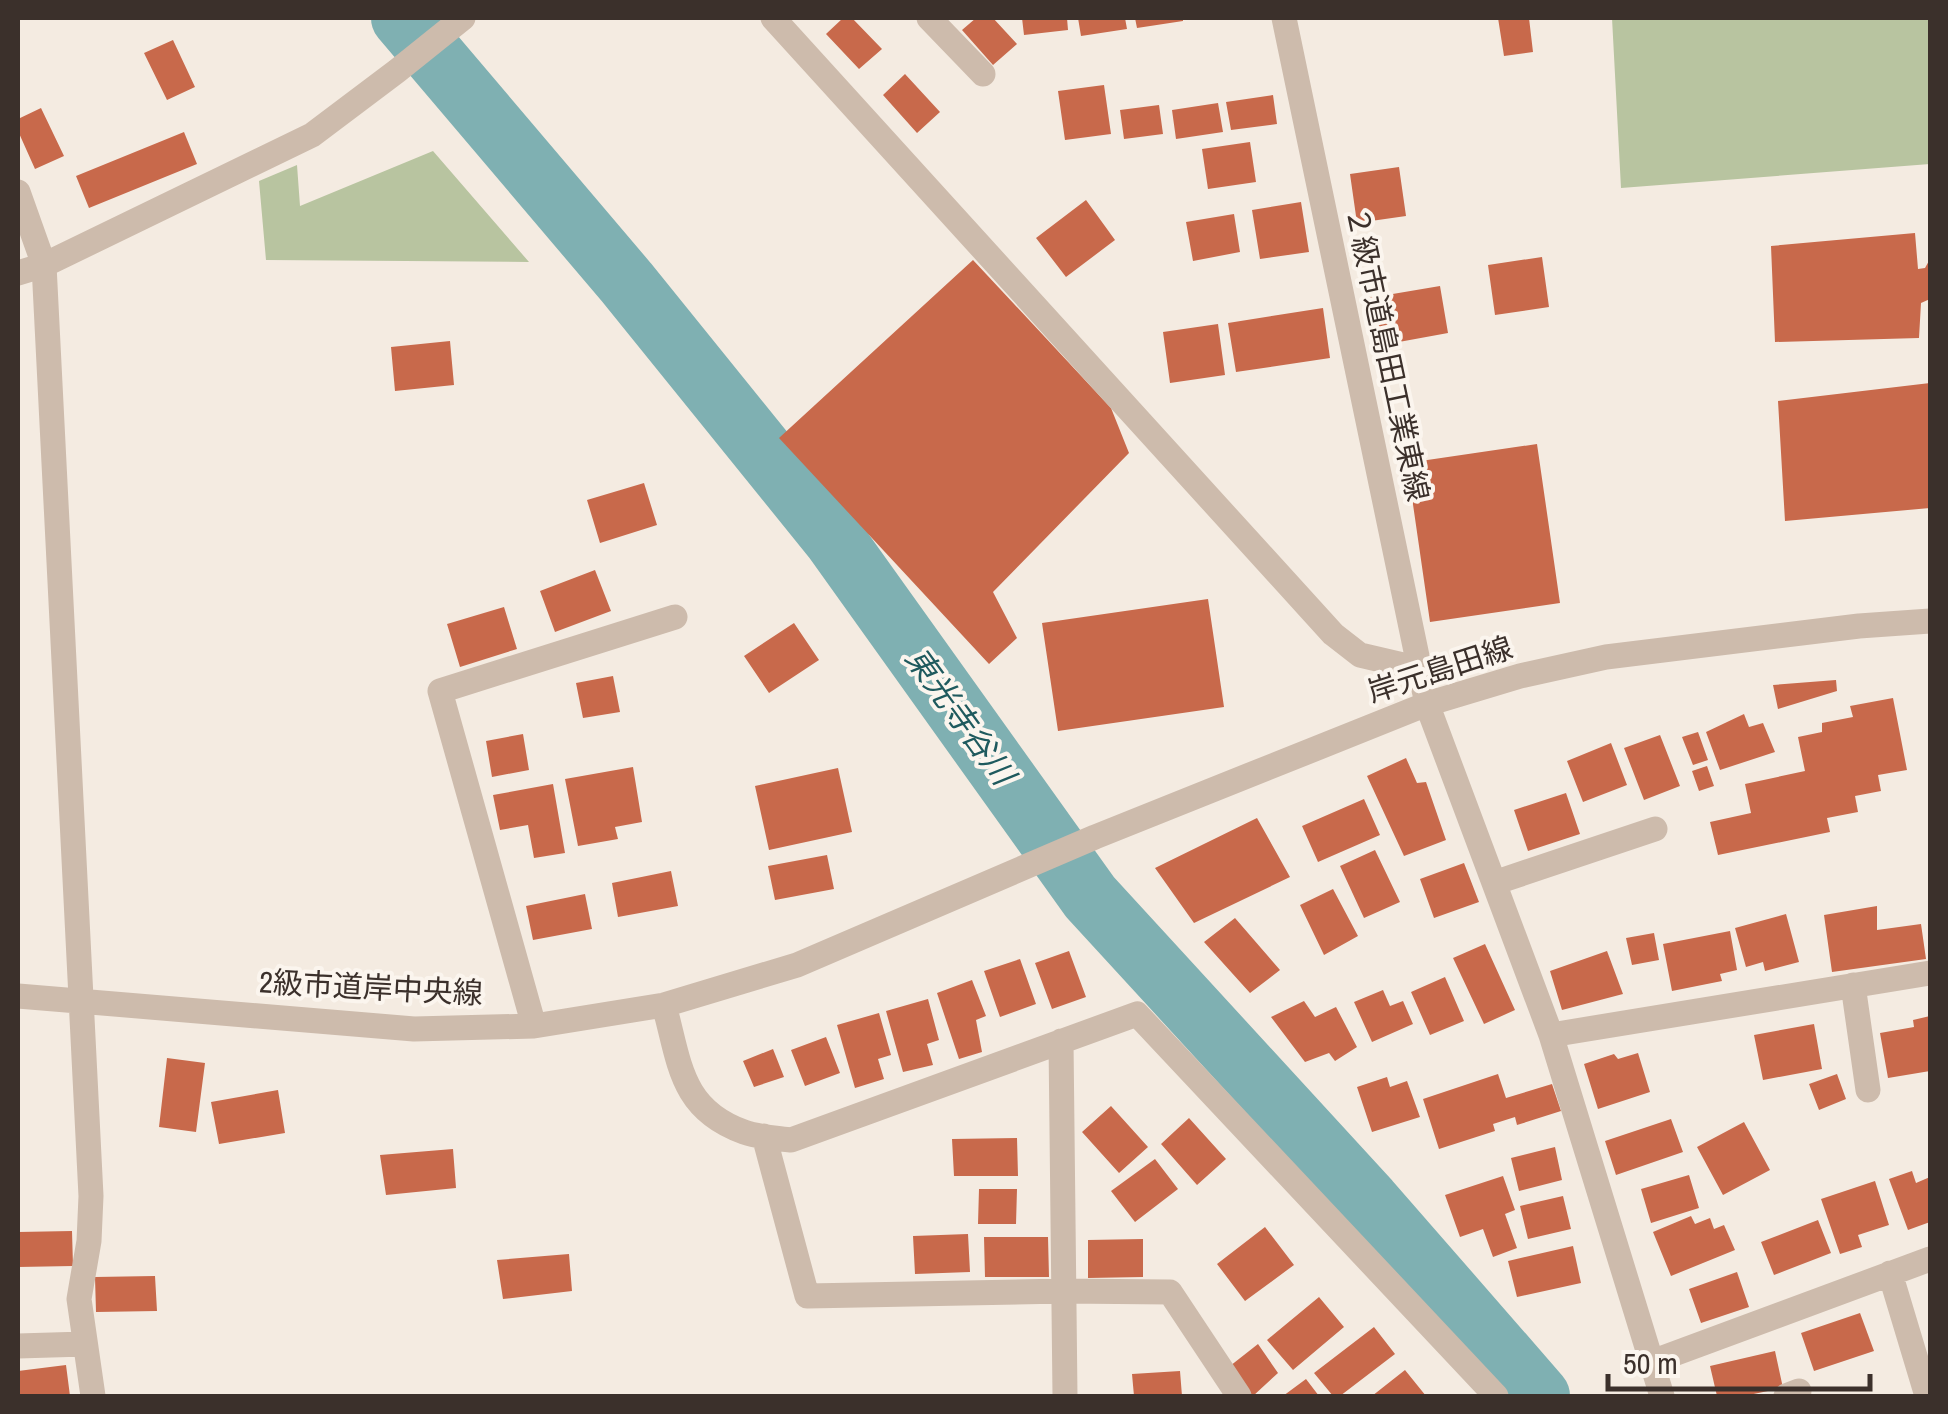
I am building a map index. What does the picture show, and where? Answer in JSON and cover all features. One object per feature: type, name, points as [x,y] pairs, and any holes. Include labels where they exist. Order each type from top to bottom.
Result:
[{"type":"street","points":[[773,18],[1332,634],[1360,655],[1420,669]]},
{"type":"street","points":[[929,18],[983,74]]},
{"type":"street","name":"２級市道島田工業東線","points":[[1284,18],[1427,704],[1551,1035],[1662,1396]]},
{"type":"street","points":[[18,273],[44,265],[312,135],[461,19]]},
{"type":"street","points":[[18,192],[44,265],[91,1196],[89,1240],[78,1299],[93,1396]]},
{"type":"street","points":[[534,1026],[440,692],[675,618]]},
{"type":"street","name":"岸元島田線","points":[[996,881],[1095,837],[1427,704],[1520,676],[1606,658],[1840,628],[1930,621]]},
{"type":"street","points":[[1494,883],[1655,830]]},
{"type":"street","name":"2級市道岸中央線","points":[[18,996],[414,1029],[534,1026],[664,1006],[797,965],[996,881]]},
{"type":"street","points":[[1551,1035],[1930,973]]},
{"type":"street","points":[[1853,985],[1868,1090]]},
{"type":"street","points":[[664,1006],[686,1086],[708,1115],[746,1133],[791,1140],[1136,1014],[1496,1396]]},
{"type":"street","points":[[1061,1041],[1065,1396]]},
{"type":"street","points":[[764,1136],[808,1296],[1170,1292],[1239,1396]]},
{"type":"street","points":[[1652,1362],[1930,1259]]},
{"type":"street","points":[[1890,1273],[1926,1396]]},
{"type":"street","points":[[18,1346],[85,1344]]},
{"type":"green space","points":[[1612,18],[1930,18],[1930,164],[1621,188]]},
{"type":"green space","points":[[433,151],[529,262],[266,260],[259,181],[297,165],[300,206]]},
{"type":"building","points":[[843,18],[852,18],[882,49],[859,69],[826,34]]},
{"type":"building","points":[[976,18],[993,18],[1017,44],[993,65],[962,30]]},
{"type":"building","points":[[1022,18],[1067,18],[1068,30],[1024,35]]},
{"type":"building","points":[[1078,18],[1125,18],[1127,29],[1081,36]]},
{"type":"building","points":[[1135,18],[1183,18],[1183,21],[1137,28]]},
{"type":"building","points":[[1498,18],[1529,18],[1533,52],[1504,56]]},
{"type":"building","points":[[173,40],[195,87],[167,100],[144,53]]},
{"type":"building","points":[[905,74],[940,112],[917,133],[883,95]]},
{"type":"building","points":[[1104,85],[1111,134],[1065,140],[1058,91]]},
{"type":"building","points":[[1273,95],[1277,124],[1231,130],[1226,102]]},
{"type":"building","points":[[1218,103],[1223,132],[1176,139],[1172,110]]},
{"type":"building","points":[[1159,105],[1163,134],[1124,139],[1120,110]]},
{"type":"building","points":[[41,108],[64,156],[35,169],[18,131],[18,119]]},
{"type":"building","points":[[184,132],[197,164],[89,208],[76,176]]},
{"type":"building","points":[[1250,142],[1256,182],[1208,189],[1202,149]]},
{"type":"building","points":[[1399,167],[1406,216],[1357,223],[1350,174]]},
{"type":"building","points":[[1086,200],[1115,240],[1066,277],[1036,238]]},
{"type":"building","points":[[1301,202],[1309,252],[1260,259],[1252,210]]},
{"type":"building","points":[[1234,214],[1240,252],[1193,261],[1186,222]]},
{"type":"building","points":[[1915,233],[1918,269],[1925,268],[1930,259],[1930,299],[1921,303],[1919,338],[1775,342],[1771,246]]},
{"type":"building","points":[[1542,257],[1549,307],[1495,315],[1488,265]]},
{"type":"building","points":[[973,260],[1111,408],[1129,453],[993,592],[1017,638],[989,664],[779,438]]},
{"type":"building","points":[[1440,286],[1448,333],[1377,346],[1369,298]]},
{"type":"building","points":[[1323,308],[1330,358],[1236,372],[1228,323]]},
{"type":"building","points":[[1218,324],[1225,375],[1170,383],[1163,332]]},
{"type":"building","points":[[450,341],[454,385],[395,391],[391,347]]},
{"type":"building","points":[[1930,383],[1930,508],[1785,521],[1778,401]]},
{"type":"building","points":[[1537,444],[1560,603],[1430,622],[1407,463]]},
{"type":"building","points":[[644,483],[657,525],[600,543],[587,500]]},
{"type":"building","points":[[595,570],[611,611],[555,632],[540,591]]},
{"type":"building","points":[[1208,599],[1224,707],[1058,731],[1042,623]]},
{"type":"building","points":[[504,607],[517,649],[460,667],[447,624]]},
{"type":"building","points":[[794,623],[819,660],[769,693],[744,656]]},
{"type":"building","points":[[613,676],[620,712],[583,718],[576,683]]},
{"type":"building","points":[[1836,680],[1837,691],[1778,709],[1773,685]]},
{"type":"building","points":[[1893,698],[1907,770],[1878,775],[1881,791],[1855,796],[1858,812],[1827,818],[1830,832],[1718,855],[1710,822],[1751,813],[1745,784],[1805,771],[1798,737],[1822,732],[1822,723],[1853,717],[1850,706]]},
{"type":"building","points":[[1744,714],[1749,727],[1763,723],[1775,752],[1720,770],[1706,732]]},
{"type":"building","points":[[1698,732],[1708,760],[1693,765],[1682,737]]},
{"type":"building","points":[[523,734],[529,770],[492,777],[486,741]]},
{"type":"building","points":[[1660,735],[1680,786],[1644,800],[1624,748]]},
{"type":"building","points":[[1611,743],[1627,785],[1583,802],[1567,761]]},
{"type":"building","points":[[1406,758],[1417,783],[1426,782],[1446,840],[1404,856],[1367,776]]},
{"type":"building","points":[[1707,766],[1714,786],[1699,791],[1692,771]]},
{"type":"building","points":[[633,767],[642,822],[615,827],[618,839],[578,846],[565,779]]},
{"type":"building","points":[[838,768],[852,832],[769,850],[755,786]]},
{"type":"building","points":[[553,784],[565,853],[534,858],[528,825],[500,830],[493,795]]},
{"type":"building","points":[[1566,793],[1580,834],[1528,851],[1514,810]]},
{"type":"building","points":[[1364,799],[1380,835],[1318,862],[1302,826]]},
{"type":"building","points":[[1257,818],[1290,877],[1194,923],[1155,868]]},
{"type":"building","points":[[1375,850],[1400,902],[1364,918],[1340,866]]},
{"type":"building","points":[[827,855],[834,889],[775,900],[768,866]]},
{"type":"building","points":[[1464,863],[1479,902],[1434,918],[1420,879]]},
{"type":"building","points":[[671,871],[678,906],[618,917],[612,883]]},
{"type":"building","points":[[1333,889],[1358,936],[1324,955],[1300,905]]},
{"type":"building","points":[[585,894],[592,929],[533,940],[526,906]]},
{"type":"building","points":[[1877,906],[1877,930],[1921,924],[1926,959],[1832,972],[1824,915]]},
{"type":"building","points":[[1786,914],[1799,962],[1765,971],[1763,962],[1746,967],[1735,928]]},
{"type":"building","points":[[1235,918],[1280,970],[1250,993],[1204,942]]},
{"type":"building","points":[[1730,931],[1737,970],[1720,974],[1722,981],[1672,991],[1663,944]]},
{"type":"building","points":[[1654,933],[1659,960],[1632,965],[1626,938]]},
{"type":"building","points":[[1485,944],[1515,1010],[1484,1024],[1453,958]]},
{"type":"building","points":[[1069,951],[1086,997],[1052,1009],[1035,963]]},
{"type":"building","points":[[1607,951],[1623,994],[1562,1010],[1550,971]]},
{"type":"building","points":[[1020,959],[1036,1004],[1000,1017],[984,971]]},
{"type":"building","points":[[1445,977],[1464,1021],[1430,1035],[1411,992]]},
{"type":"building","points":[[972,980],[986,1016],[976,1020],[982,1052],[959,1059],[937,993]]},
{"type":"building","points":[[1383,990],[1390,1006],[1403,1001],[1413,1024],[1372,1042],[1354,1002]]},
{"type":"building","points":[[928,999],[939,1040],[927,1044],[933,1065],[903,1072],[886,1011]]},
{"type":"building","points":[[1304,1001],[1315,1017],[1336,1007],[1357,1047],[1335,1061],[1329,1053],[1305,1062],[1271,1017]]},
{"type":"building","points":[[879,1013],[891,1055],[878,1059],[884,1079],[855,1088],[837,1025]]},
{"type":"building","points":[[1930,1016],[1930,1071],[1888,1078],[1880,1033],[1914,1027],[1913,1020]]},
{"type":"building","points":[[1814,1024],[1822,1069],[1763,1080],[1754,1035]]},
{"type":"building","points":[[826,1037],[840,1073],[805,1086],[791,1050]]},
{"type":"building","points":[[773,1049],[784,1077],[754,1087],[743,1061]]},
{"type":"building","points":[[1638,1053],[1650,1092],[1598,1109],[1584,1064],[1614,1054],[1618,1059]]},
{"type":"building","points":[[167,1058],[205,1063],[196,1132],[159,1127]]},
{"type":"building","points":[[1498,1074],[1506,1098],[1552,1084],[1561,1111],[1517,1125],[1515,1117],[1493,1124],[1495,1131],[1439,1149],[1423,1099]]},
{"type":"building","points":[[1837,1074],[1846,1099],[1819,1110],[1809,1084]]},
{"type":"building","points":[[1387,1077],[1390,1087],[1407,1081],[1420,1117],[1372,1132],[1357,1087]]},
{"type":"building","points":[[278,1090],[285,1133],[219,1144],[211,1102]]},
{"type":"building","points":[[1111,1106],[1148,1147],[1119,1173],[1082,1132]]},
{"type":"building","points":[[1189,1118],[1226,1159],[1197,1185],[1161,1144]]},
{"type":"building","points":[[1671,1119],[1683,1152],[1616,1175],[1605,1141]]},
{"type":"building","points":[[1744,1122],[1770,1170],[1723,1195],[1697,1147]]},
{"type":"building","points":[[1017,1138],[1018,1176],[954,1176],[952,1139]]},
{"type":"building","points":[[1555,1147],[1562,1180],[1519,1191],[1511,1158]]},
{"type":"building","points":[[453,1149],[456,1188],[386,1195],[380,1155]]},
{"type":"building","points":[[1155,1159],[1178,1189],[1135,1222],[1111,1191]]},
{"type":"building","points":[[1912,1171],[1916,1183],[1930,1177],[1930,1222],[1908,1230],[1889,1179]]},
{"type":"building","points":[[1689,1175],[1699,1208],[1651,1223],[1641,1189]]},
{"type":"building","points":[[1503,1176],[1515,1210],[1505,1214],[1517,1248],[1493,1257],[1483,1229],[1460,1237],[1445,1195]]},
{"type":"building","points":[[1875,1181],[1889,1225],[1858,1235],[1862,1247],[1840,1254],[1821,1199]]},
{"type":"building","points":[[979,1189],[1017,1189],[1016,1224],[978,1224]]},
{"type":"building","points":[[1563,1196],[1571,1229],[1528,1239],[1520,1206]]},
{"type":"building","points":[[1691,1216],[1695,1224],[1710,1218],[1714,1229],[1724,1225],[1735,1250],[1671,1276],[1653,1232]]},
{"type":"building","points":[[1818,1220],[1831,1253],[1774,1275],[1761,1242]]},
{"type":"building","points":[[1265,1227],[1294,1265],[1245,1301],[1217,1264]]},
{"type":"building","points":[[72,1231],[73,1266],[18,1267],[18,1232]]},
{"type":"building","points":[[968,1234],[970,1272],[915,1274],[913,1236]]},
{"type":"building","points":[[984,1237],[1048,1237],[1049,1277],[985,1277]]},
{"type":"building","points":[[1143,1239],[1143,1277],[1088,1278],[1088,1240]]},
{"type":"building","points":[[1573,1246],[1581,1283],[1517,1297],[1508,1261]]},
{"type":"building","points":[[569,1254],[572,1291],[503,1299],[497,1260]]},
{"type":"building","points":[[1737,1272],[1749,1307],[1701,1323],[1689,1289]]},
{"type":"building","points":[[155,1276],[157,1311],[96,1312],[95,1277]]},
{"type":"building","points":[[1319,1297],[1344,1327],[1293,1370],[1267,1340]]},
{"type":"building","points":[[1860,1313],[1874,1351],[1814,1371],[1801,1333]]},
{"type":"building","points":[[1374,1327],[1395,1354],[1340,1396],[1333,1396],[1314,1373]]},
{"type":"building","points":[[1258,1344],[1278,1373],[1253,1396],[1230,1366]]},
{"type":"building","points":[[1775,1351],[1783,1388],[1744,1396],[1717,1396],[1710,1366]]},
{"type":"building","points":[[66,1365],[70,1396],[18,1396],[18,1371]]},
{"type":"building","points":[[1405,1370],[1426,1396],[1372,1396]]},
{"type":"building","points":[[1180,1371],[1182,1396],[1134,1396],[1132,1374]]},
{"type":"building","points":[[1306,1379],[1319,1396],[1283,1396]]},
{"type":"waterway","name":"東光寺谷川","points":[[402,18],[627,283],[834,539],[1090,897],[1369,1201],[1539,1396]]}]
